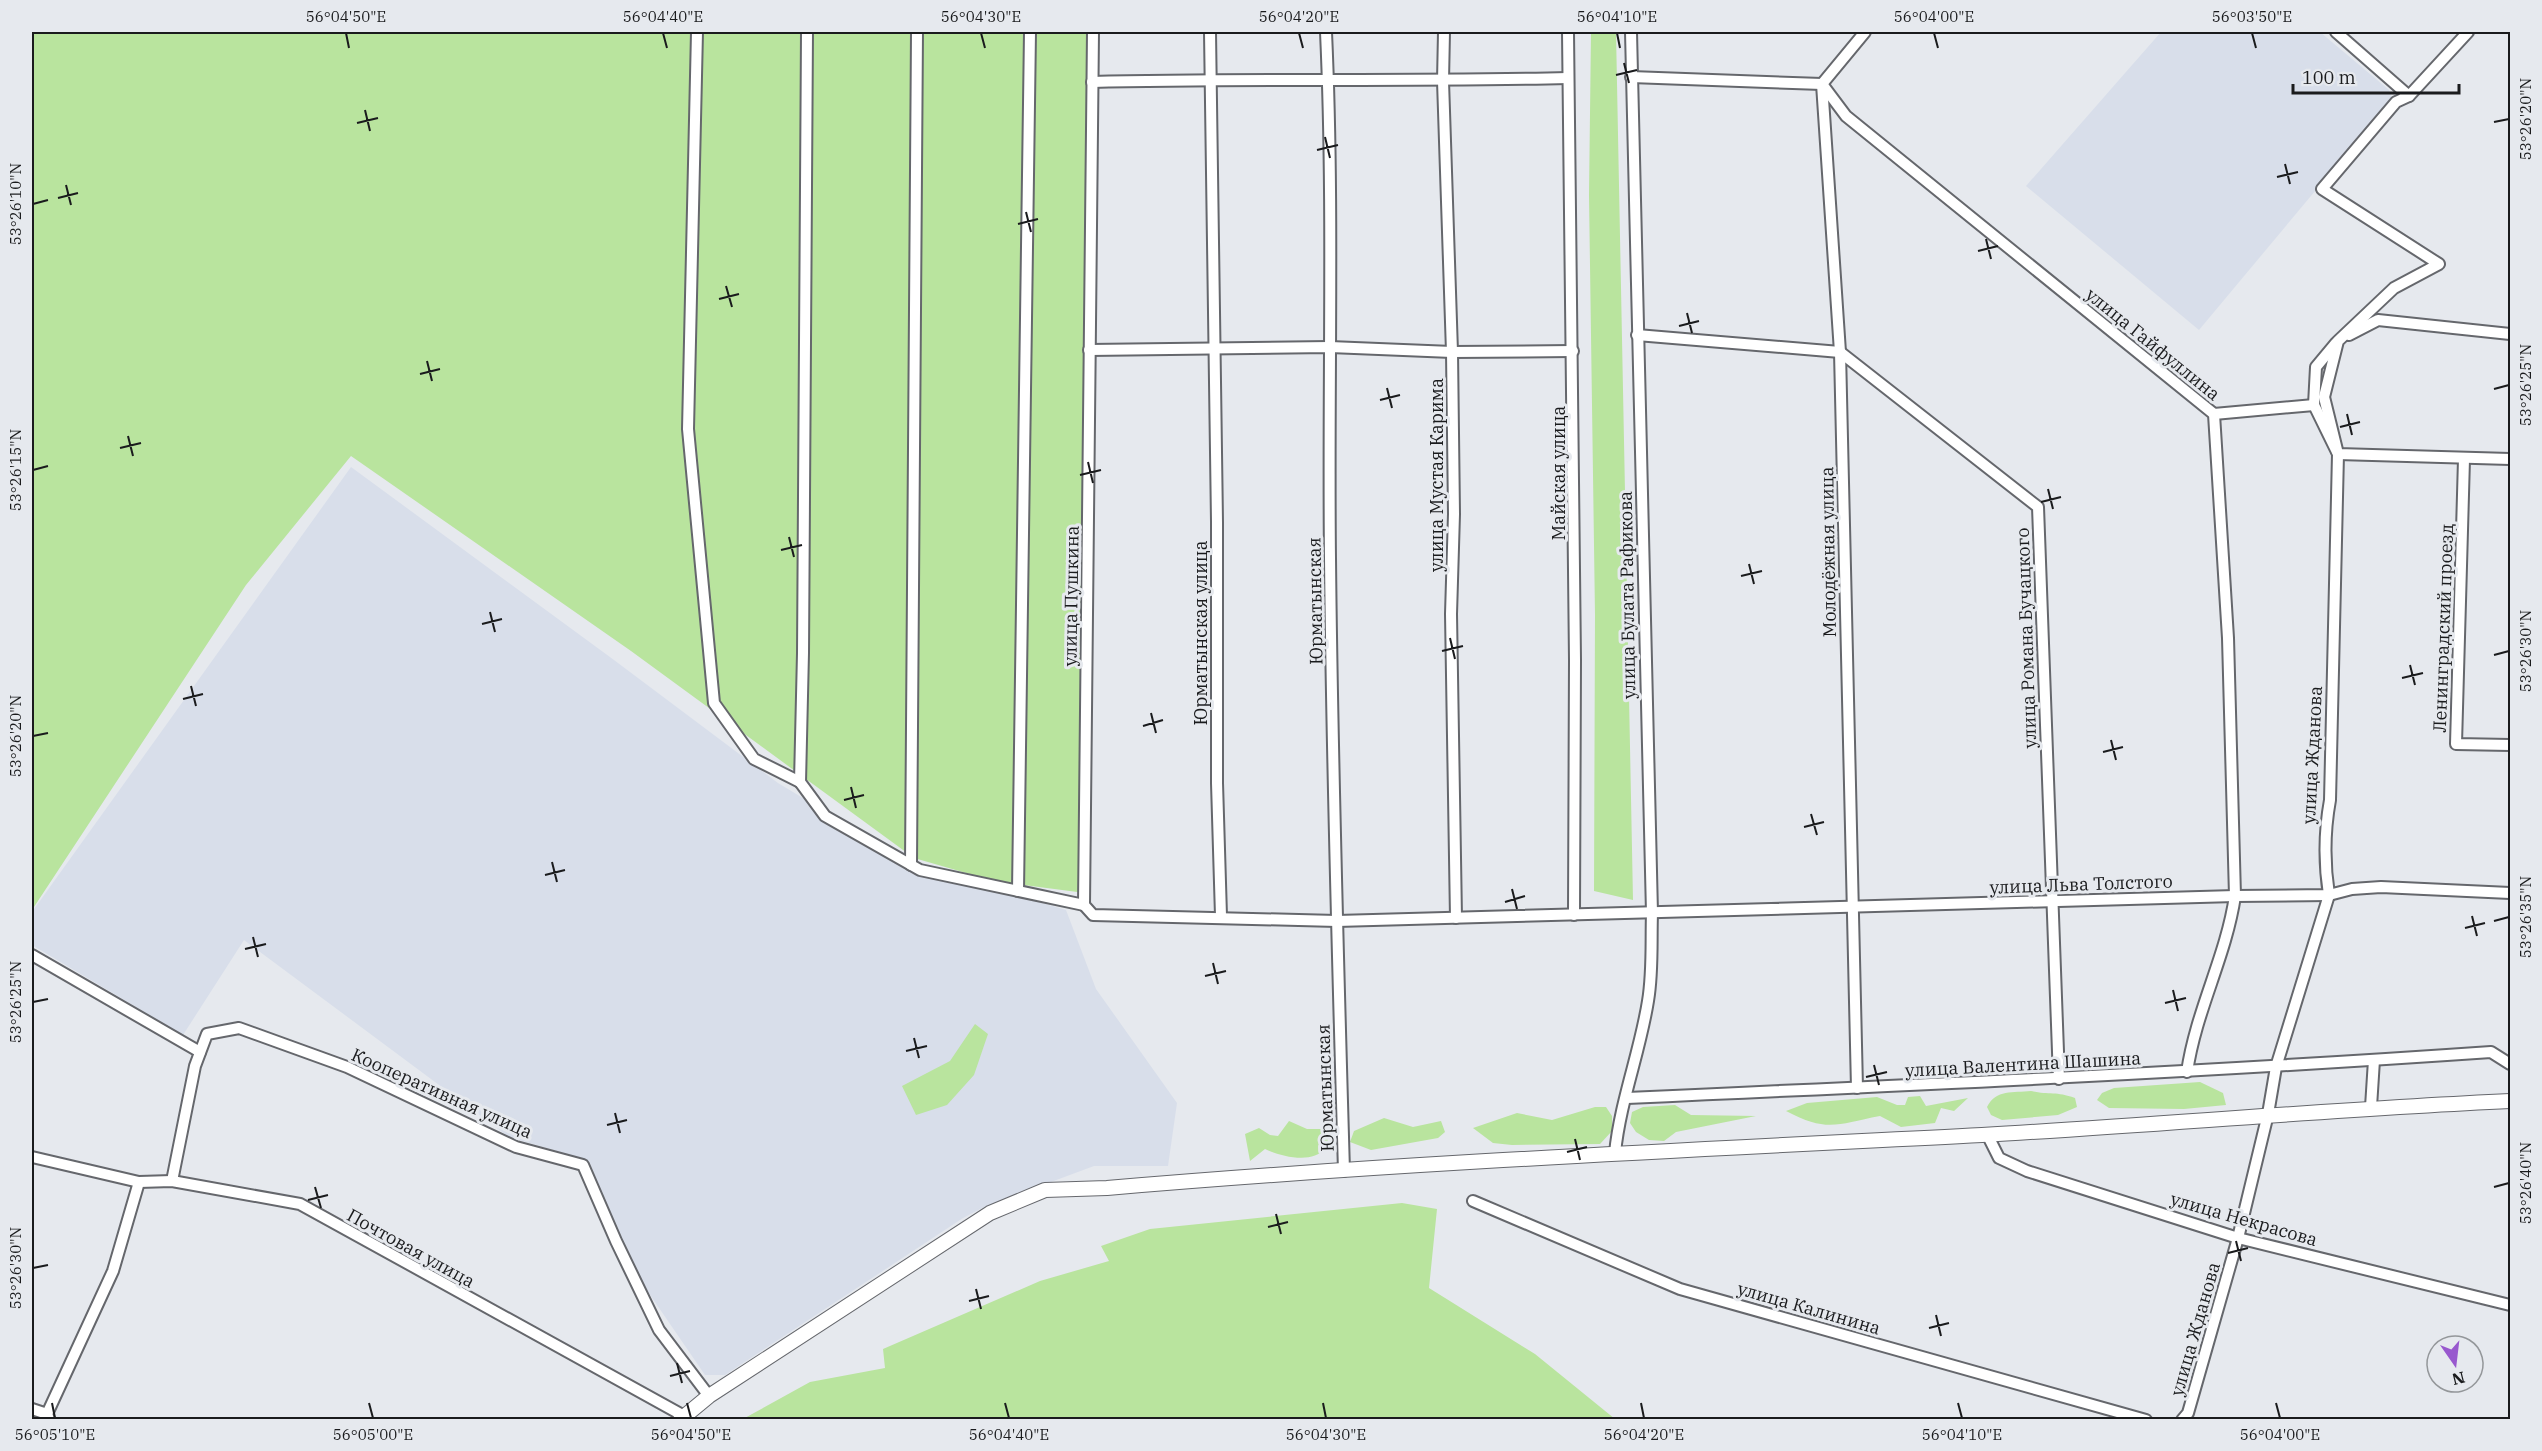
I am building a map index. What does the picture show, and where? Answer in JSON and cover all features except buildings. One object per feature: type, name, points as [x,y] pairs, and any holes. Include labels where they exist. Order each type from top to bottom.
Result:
[{"type":"street","points":[[697,32],[688,429],[714,703],[754,759],[800,782],[825,816],[920,870],[1084,905],[1093,915],[1221,916],[1336,921]]},
{"type":"street","points":[[800,782],[807,32]]},
{"type":"street","points":[[911,865],[917,32]]},
{"type":"street","points":[[1018,891],[1030,32]]},
{"type":"street","name":"улица Пушкина","points":[[1084,905],[1093,32]]},
{"type":"street","name":"Юрматынская улица","points":[[1210,32],[1217,783],[1221,916]]},
{"type":"street","name":"Юрматынская","points":[[1326,32],[1330,558],[1336,921],[1344,1171]]},
{"type":"street","name":"улица Мустая Карима","points":[[1444,32],[1443,81],[1452,352],[1454,514],[1451,614],[1456,918]]},
{"type":"street","name":"Майская улица","points":[[1568,32],[1569,238],[1573,351],[1574,915]]},
{"type":"street","name":"улица Булата Рафикова","points":[[1615,1154],[1618,1124],[1627,1098],[1648,999],[1652,913],[1631,32]]},
{"type":"street","points":[[1631,77],[1822,84],[1865,32]]},
{"type":"street","points":[[2336,32],[2409,96]]},
{"type":"street","points":[[2468,32],[2409,96],[2396,102],[2322,189],[2439,264],[2394,288],[2338,341],[2316,367],[2314,405],[2338,454],[2511,459]]},
{"type":"street","points":[[1092,82],[1210,79],[1443,81],[1568,78]]},
{"type":"street","name":"Молодёжная улица","points":[[1822,84],[1840,352],[1857,1088]]},
{"type":"street","name":"улица Гайфуллина","points":[[1822,84],[1846,116],[2214,414],[2228,638],[2235,896],[2230,926],[2192,1038],[2187,1072]]},
{"type":"street","points":[[2338,341],[2378,320],[2511,334]]},
{"type":"street","points":[[1637,335],[1840,352]]},
{"type":"street","name":"улица Жданова","points":[[2182,1419],[2188,1413],[2238,1238],[2268,1114],[2276,1067],[2329,896],[2325,870],[2325,831],[2330,800],[2338,454],[2324,397],[2338,341]]},
{"type":"street","points":[[1089,350],[1330,347],[1452,352],[1573,351]]},
{"type":"street","name":"улица Романа Бучацкого","points":[[1840,352],[2038,507],[2059,1079]]},
{"type":"street","points":[[2214,414],[2314,405]]},
{"type":"street","name":"Ленинградский проезд","points":[[2464,459],[2456,744],[2511,746]]},
{"type":"street","name":"улица Льва Толстого","points":[[1336,921],[2235,896],[2329,896],[2352,890],[2381,887],[2511,893]]},
{"type":"street","points":[[32,955],[200,1052],[172,1181]]},
{"type":"street","name":"Кооперативная улица","points":[[200,1052],[207,1034],[239,1028],[347,1067],[516,1148],[583,1165],[658,1330],[709,1396]]},
{"type":"street","name":"улица Валентина Шашина","points":[[1627,1098],[2059,1079],[2491,1052],[2511,1064]]},
{"type":"street","points":[[2371,1107],[2374,1060]]},
{"type":"street","points":[[682,1418],[709,1396],[990,1213],[1045,1190],[1107,1188],[1615,1154],[1987,1134],[2371,1107],[2511,1101]]},
{"type":"street","name":"улица Некрасова","points":[[1987,1134],[1999,1158],[2027,1171],[2238,1238],[2511,1305]]},
{"type":"street","name":"Почтовая улица","points":[[32,1157],[138,1182],[172,1181],[300,1204],[682,1418]]},
{"type":"street","points":[[32,1409],[48,1418],[113,1271],[138,1182]]},
{"type":"street","name":"улица Калинина","points":[[1473,1201],[1680,1289],[2146,1419]]},
{"type":"shaded area","points":[[2161,32],[2320,32],[2389,90],[2392,99],[2199,330],[2026,186]]},
{"type":"shaded area","points":[[351,467],[778,783],[914,865],[1066,910],[1096,989],[1177,1103],[1168,1166],[1094,1166],[984,1207],[963,1218],[725,1375],[705,1375],[633,1270],[605,1210],[587,1160],[509,1137],[244,940],[183,1035],[32,945],[32,912]]},
{"type":"green space","points":[[32,32],[1091,32],[1085,893],[994,881],[914,858],[631,651],[351,456],[246,585],[32,910]]},
{"type":"green space","points":[[1591,32],[1616,32],[1633,900],[1594,891],[1595,615],[1589,195]]},
{"type":"green space","points":[[975,1024],[988,1034],[974,1075],[947,1105],[916,1115],[902,1086],[950,1061]]},
{"type":"green space","points":[[2200,1082],[2223,1093],[2226,1105],[2184,1109],[2109,1108],[2097,1100],[2102,1093],[2114,1088]]},
{"type":"green space","points":[[2031,1091],[2075,1098],[2077,1107],[2058,1115],[2002,1120],[1991,1115],[1987,1107],[1995,1097],[2000,1095]]},
{"type":"green space","points":[[1920,1096],[1926,1106],[1968,1098],[1954,1111],[1941,1108],[1935,1123],[1901,1127],[1880,1116],[1833,1125],[1812,1122],[1786,1111],[1807,1103],[1877,1097],[1897,1105],[1905,1105],[1908,1097]]},
{"type":"green space","points":[[1675,1105],[1691,1115],[1756,1116],[1676,1132],[1664,1141],[1649,1140],[1636,1132],[1630,1123],[1632,1112],[1643,1107]]},
{"type":"green space","points":[[1595,1107],[1606,1107],[1612,1116],[1612,1131],[1600,1144],[1512,1145],[1493,1143],[1473,1128],[1517,1113],[1552,1120]]},
{"type":"green space","points":[[1384,1118],[1413,1127],[1441,1121],[1445,1132],[1438,1138],[1371,1150],[1350,1142],[1354,1131]]},
{"type":"green space","points":[[1289,1121],[1307,1129],[1329,1129],[1325,1148],[1320,1153],[1305,1158],[1287,1156],[1265,1149],[1250,1161],[1245,1134],[1259,1128],[1270,1135],[1278,1136]]},
{"type":"green space","points":[[1402,1203],[1437,1209],[1429,1288],[1535,1354],[1615,1419],[743,1419],[810,1382],[885,1368],[883,1349],[1040,1281],[1109,1261],[1101,1246],[1150,1229]]}]
